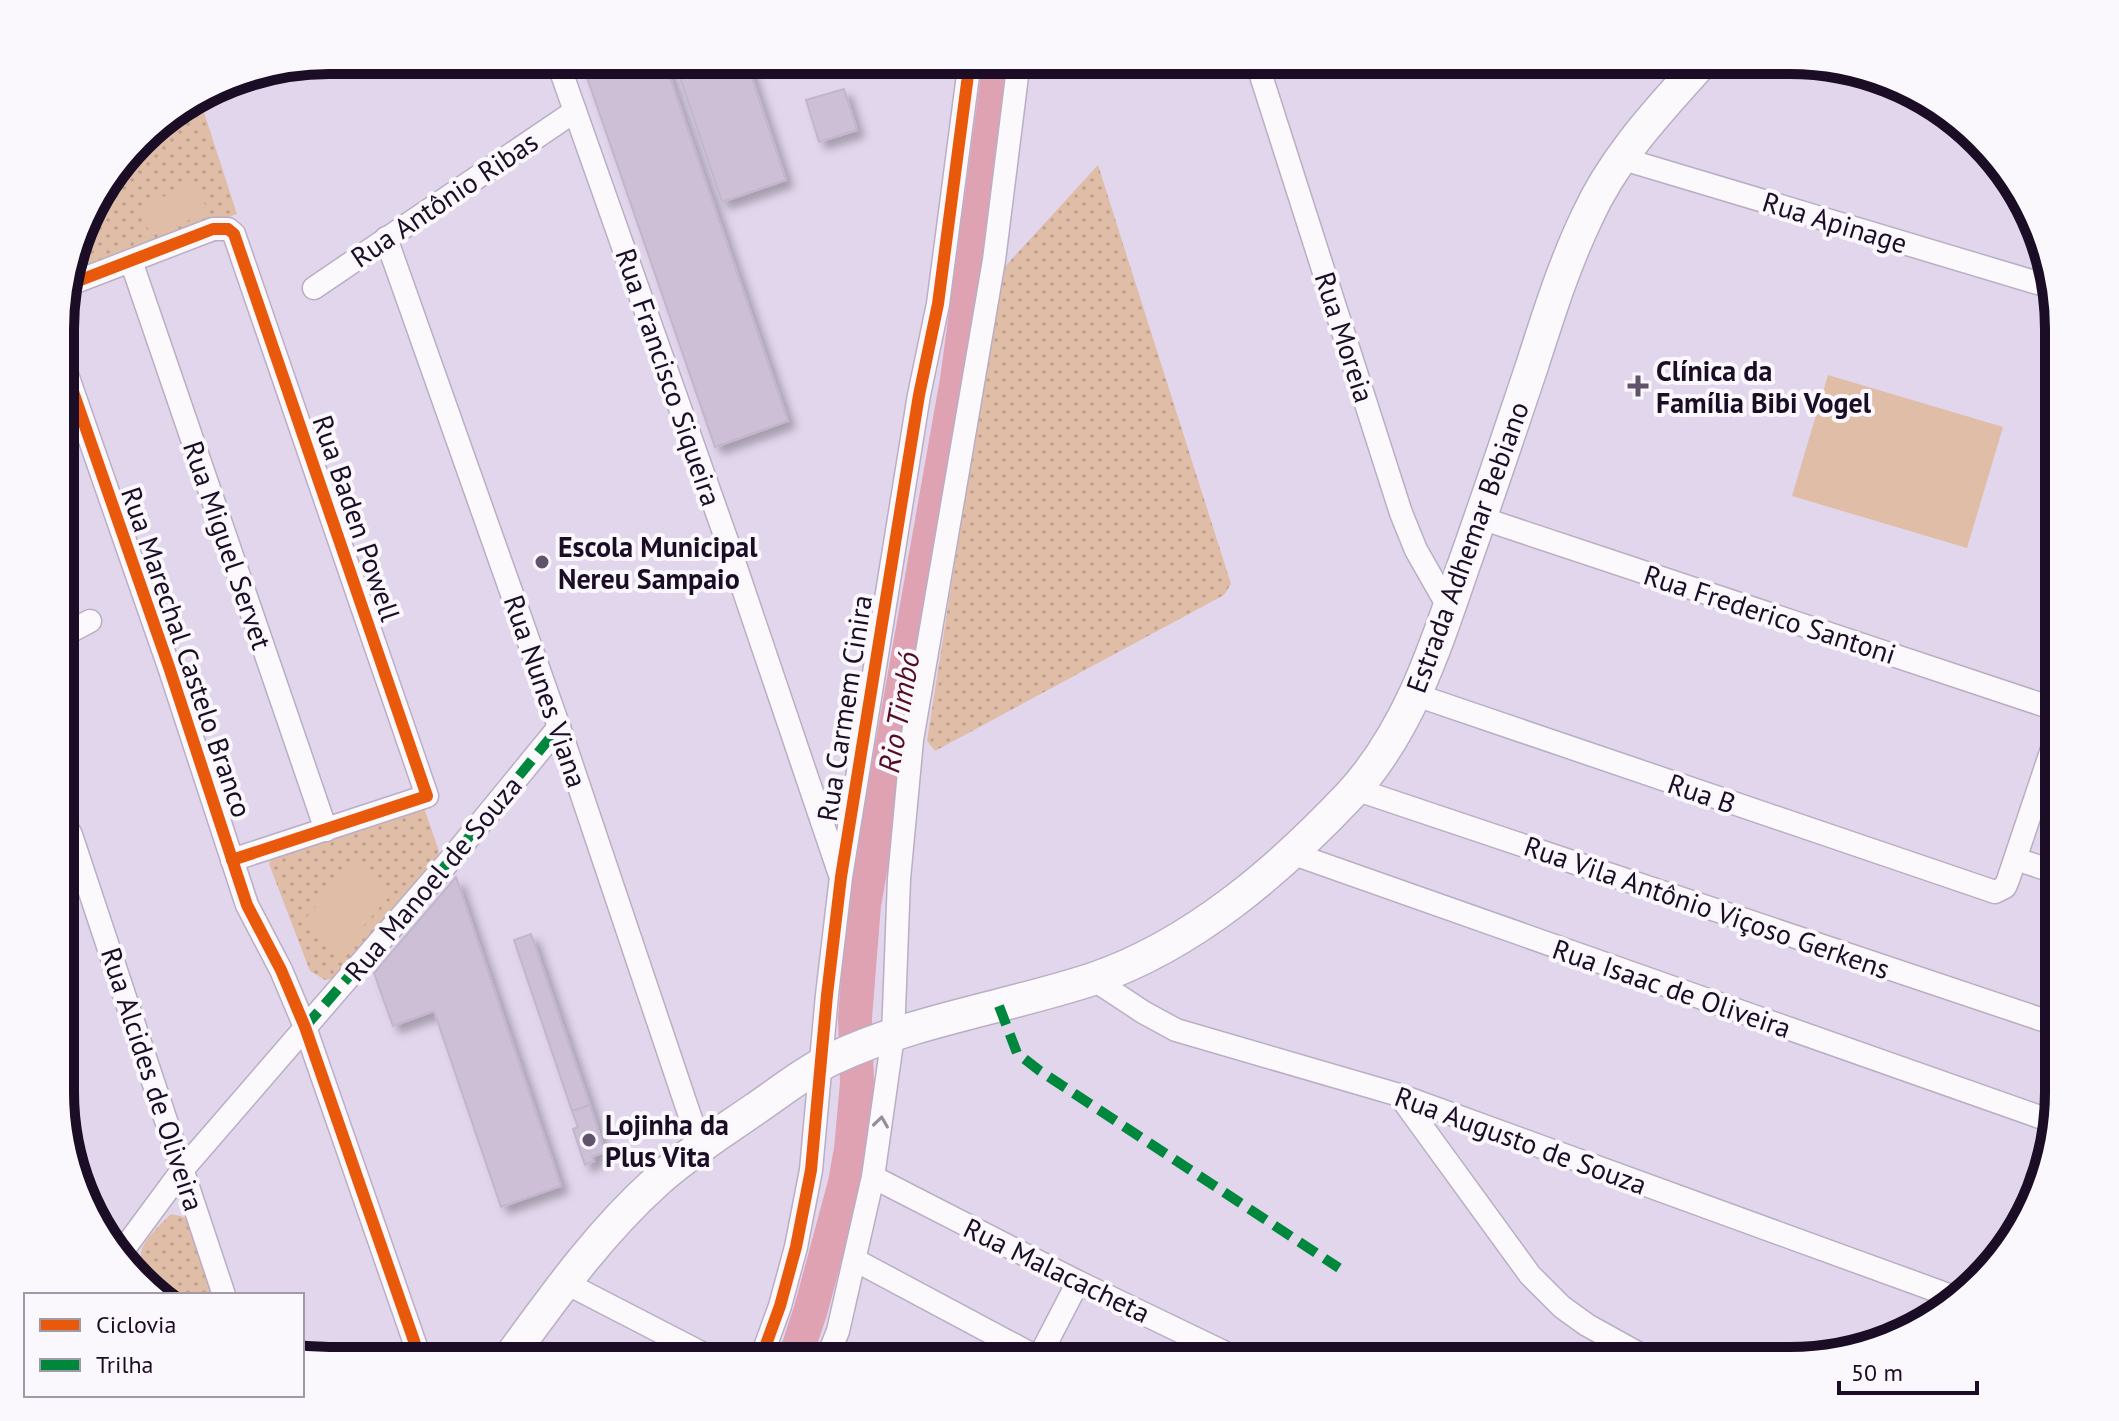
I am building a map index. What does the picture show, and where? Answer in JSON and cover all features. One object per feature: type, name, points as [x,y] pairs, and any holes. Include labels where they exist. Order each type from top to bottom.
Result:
[{"type":"main road","name":"Estrada Adhemar Bebiano","points":[[517,1347],[564,1282],[610,1228],[648,1190],[700,1146],[827,1062],[886,1039],[1093,979],[1173,942],[1208,919],[1291,853],[1355,789],[1397,731],[1416,695],[1481,518],[1560,281],[1588,214],[1620,158],[1692,74]]},
{"type":"street","name":"Rua Francisco Siqueira","points":[[562,74],[723,528],[841,877]]},
{"type":"street","name":"Rua Carmem Cinira","points":[[765,1347],[796,1247],[811,1170],[827,1062],[841,877],[919,395],[938,304],[968,74]]},
{"type":"street","points":[[832,1347],[873,1177],[912,740],[994,260],[1017,74]]},
{"type":"street","name":"Rua Moreia","points":[[1260,74],[1401,513],[1416,550],[1449,608]]},
{"type":"street","name":"Rua Antônio Ribas","points":[[314,288],[575,111]]},
{"type":"street","name":"Rua Apinage","points":[[1620,158],[2041,284]]},
{"type":"street","name":"Rua Baden Powell","points":[[79,281],[213,229],[222,228],[234,234],[427,796],[232,860]]},
{"type":"street","name":"Rua Nunes Viana","points":[[386,238],[559,727],[700,1146]]},
{"type":"street","name":"Rua Miguel Servet","points":[[131,261],[326,830]]},
{"type":"street","name":"Rua Marechal Castelo Branco","points":[[74,394],[169,667],[247,905],[281,970],[305,1027],[416,1347]]},
{"type":"street","name":"Rua Frederico Santoni","points":[[1481,518],[2044,705]]},
{"type":"street","points":[[74,630],[90,621]]},
{"type":"street","name":"Rua B","points":[[1416,695],[1987,891],[1995,892],[2005,887],[2016,859]]},
{"type":"street","name":"Rua Manoel de Souza","points":[[126,1246],[183,1169],[451,859],[559,727]]},
{"type":"street","points":[[2044,774],[2016,859],[2044,868]]},
{"type":"street","name":"Rua Vila Antônio Viçoso Gerkens","points":[[1355,789],[2044,1020]]},
{"type":"street","name":"Rua Alcides de Oliveira","points":[[74,844],[223,1293]]},
{"type":"street","name":"Rua Isaac de Oliveira","points":[[1291,853],[2043,1118]]},
{"type":"street","name":"Rua Augusto de Souza","points":[[1093,979],[1176,1030],[1399,1095],[1945,1294]]},
{"type":"street","points":[[1399,1095],[1530,1275],[1562,1307],[1625,1346]]},
{"type":"street","name":"Rua Malacacheta","points":[[873,1177],[1212,1346]]},
{"type":"street","points":[[855,1260],[1015,1347]]},
{"type":"street","points":[[564,1282],[689,1347]]},
{"type":"street","points":[[1047,1347],[1078,1282]]},
{"type":"shaded area","points":[[202,107],[237,214],[81,271],[93,231],[108,201],[127,174],[161,137]]},
{"type":"shaded area","points":[[1098,165],[1231,584],[1224,595],[935,751],[927,741],[1000,272]]},
{"type":"shaded area","points":[[196,183],[208,212],[151,236],[139,207]]},
{"type":"shaded area","points":[[1828,375],[2003,427],[1967,548],[1792,496]]},
{"type":"shaded area","points":[[423,805],[439,851],[435,864],[333,978],[325,980],[310,971],[269,864],[271,857]]},
{"type":"shaded area","points":[[355,861],[392,893],[341,952],[304,920]]},
{"type":"shaded area","points":[[171,1214],[184,1217],[189,1222],[213,1293],[173,1293],[149,1272],[144,1267],[141,1252],[150,1236]]},
{"type":"building","points":[[586,74],[669,74],[788,421],[715,447]]},
{"type":"building","points":[[679,74],[751,74],[786,180],[722,202]]},
{"type":"building","points":[[844,89],[857,130],[819,142],[806,100]]},
{"type":"building","points":[[456,877],[561,1186],[501,1207],[434,1011],[393,1026],[374,973]]},
{"type":"building","points":[[531,934],[590,1105],[572,1111],[514,940]]},
{"type":"building","name":"Lojinha da Plus Vita","points":[[590,1105],[605,1152],[592,1157],[594,1161],[585,1165],[573,1129],[578,1127],[572,1111]]},
{"type":"waterway","name":"Rio Timbó","points":[[799,1347],[845,1183],[851,1149],[857,1083],[855,1018],[864,905],[957,380],[998,74]]},
{"type":"marked path","points":[[305,1027],[451,859],[559,727]]},
{"type":"marked path","points":[[999,1006],[1017,1053],[1040,1071],[1339,1268]]},
{"type":"cycle path","points":[[765,1347],[796,1247],[811,1170],[841,877],[919,395],[938,304],[968,74]]},
{"type":"cycle path","points":[[79,281],[213,229],[228,229],[234,234],[427,796],[232,860]]},
{"type":"cycle path","points":[[74,394],[169,667],[247,905],[281,970],[305,1027],[416,1347]]},
{"type":"place","name":"Clínica da Família Bibi Vogel","points":[[1638,386]]},
{"type":"place","name":"Escola Municipal Nereu Sampaio","points":[[542,562]]},
{"type":"place","name":"Lojinha da Plus Vita","points":[[589,1140]]}]
